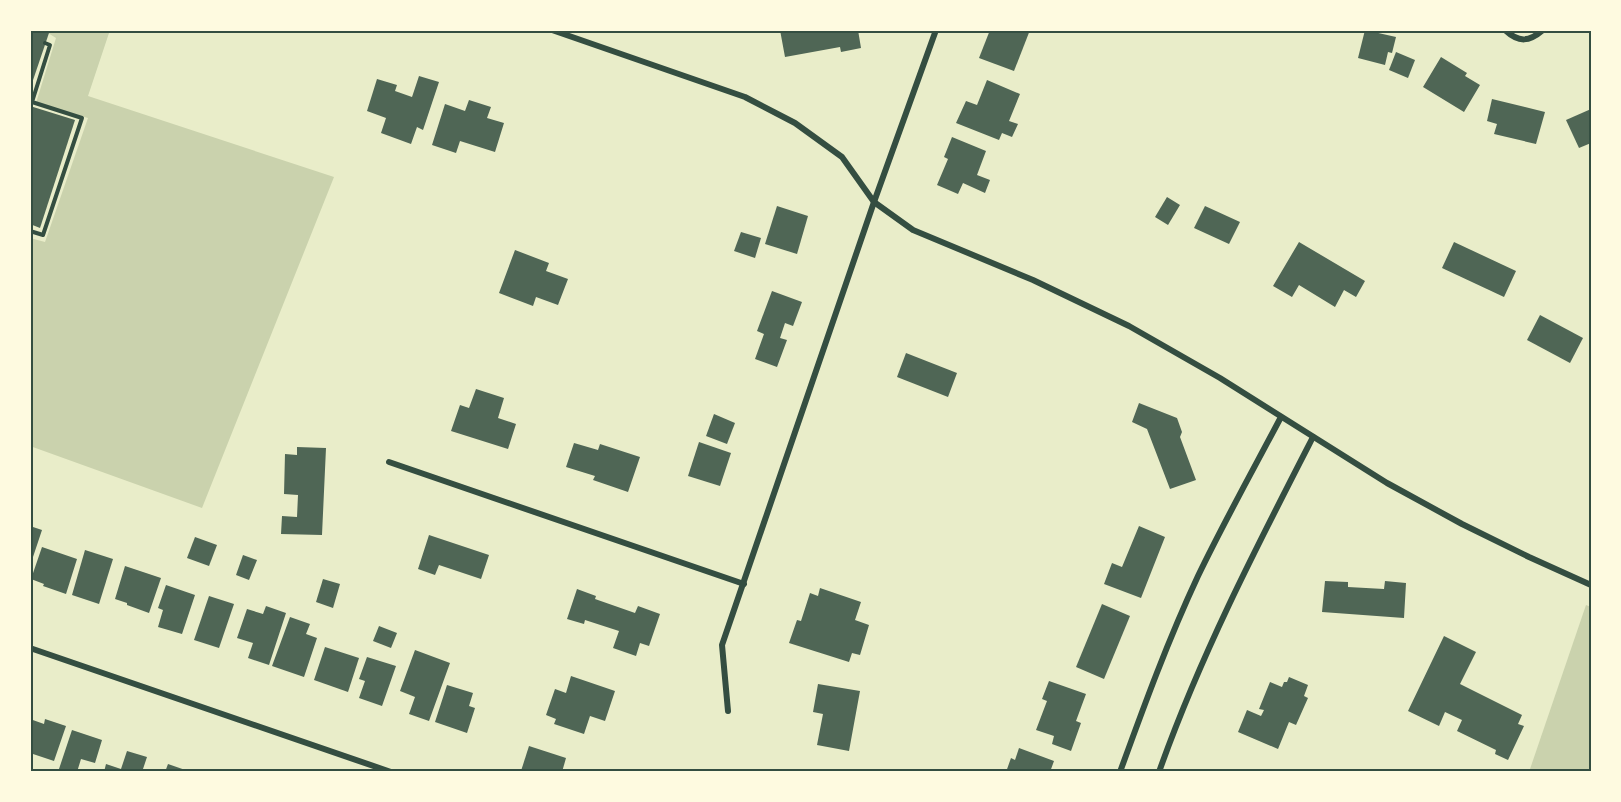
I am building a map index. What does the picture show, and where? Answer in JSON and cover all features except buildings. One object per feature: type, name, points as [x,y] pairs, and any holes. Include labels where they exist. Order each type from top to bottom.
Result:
[{"type":"street","points":[[552,30],[745,97],[795,123],[842,157],[874,202],[913,230],[1033,280],[1129,326],[1211,373],[1387,483],[1457,521],[1591,585]]},
{"type":"street","points":[[728,711],[722,645],[874,202],[936,30]]},
{"type":"street","points":[[1505,30],[1514,37],[1522,39],[1536,36],[1543,30]]},
{"type":"street","points":[[1120,772],[1165,653],[1198,577],[1281,417]]},
{"type":"street","points":[[1159,772],[1202,664],[1261,539],[1313,437]]},
{"type":"street","points":[[389,462],[744,584]]},
{"type":"street","points":[[30,648],[390,772]]},
{"type":"path","points":[[30,231],[43,235],[82,118],[32,102],[50,45],[45,43]]},
{"type":"green space","points":[[50,30],[110,30],[88,96],[334,177],[202,508],[30,446],[30,238],[45,242],[88,118],[36,103],[56,38],[48,33]]},
{"type":"green space","points":[[1586,605],[1591,607],[1591,772],[1529,772]]}]
